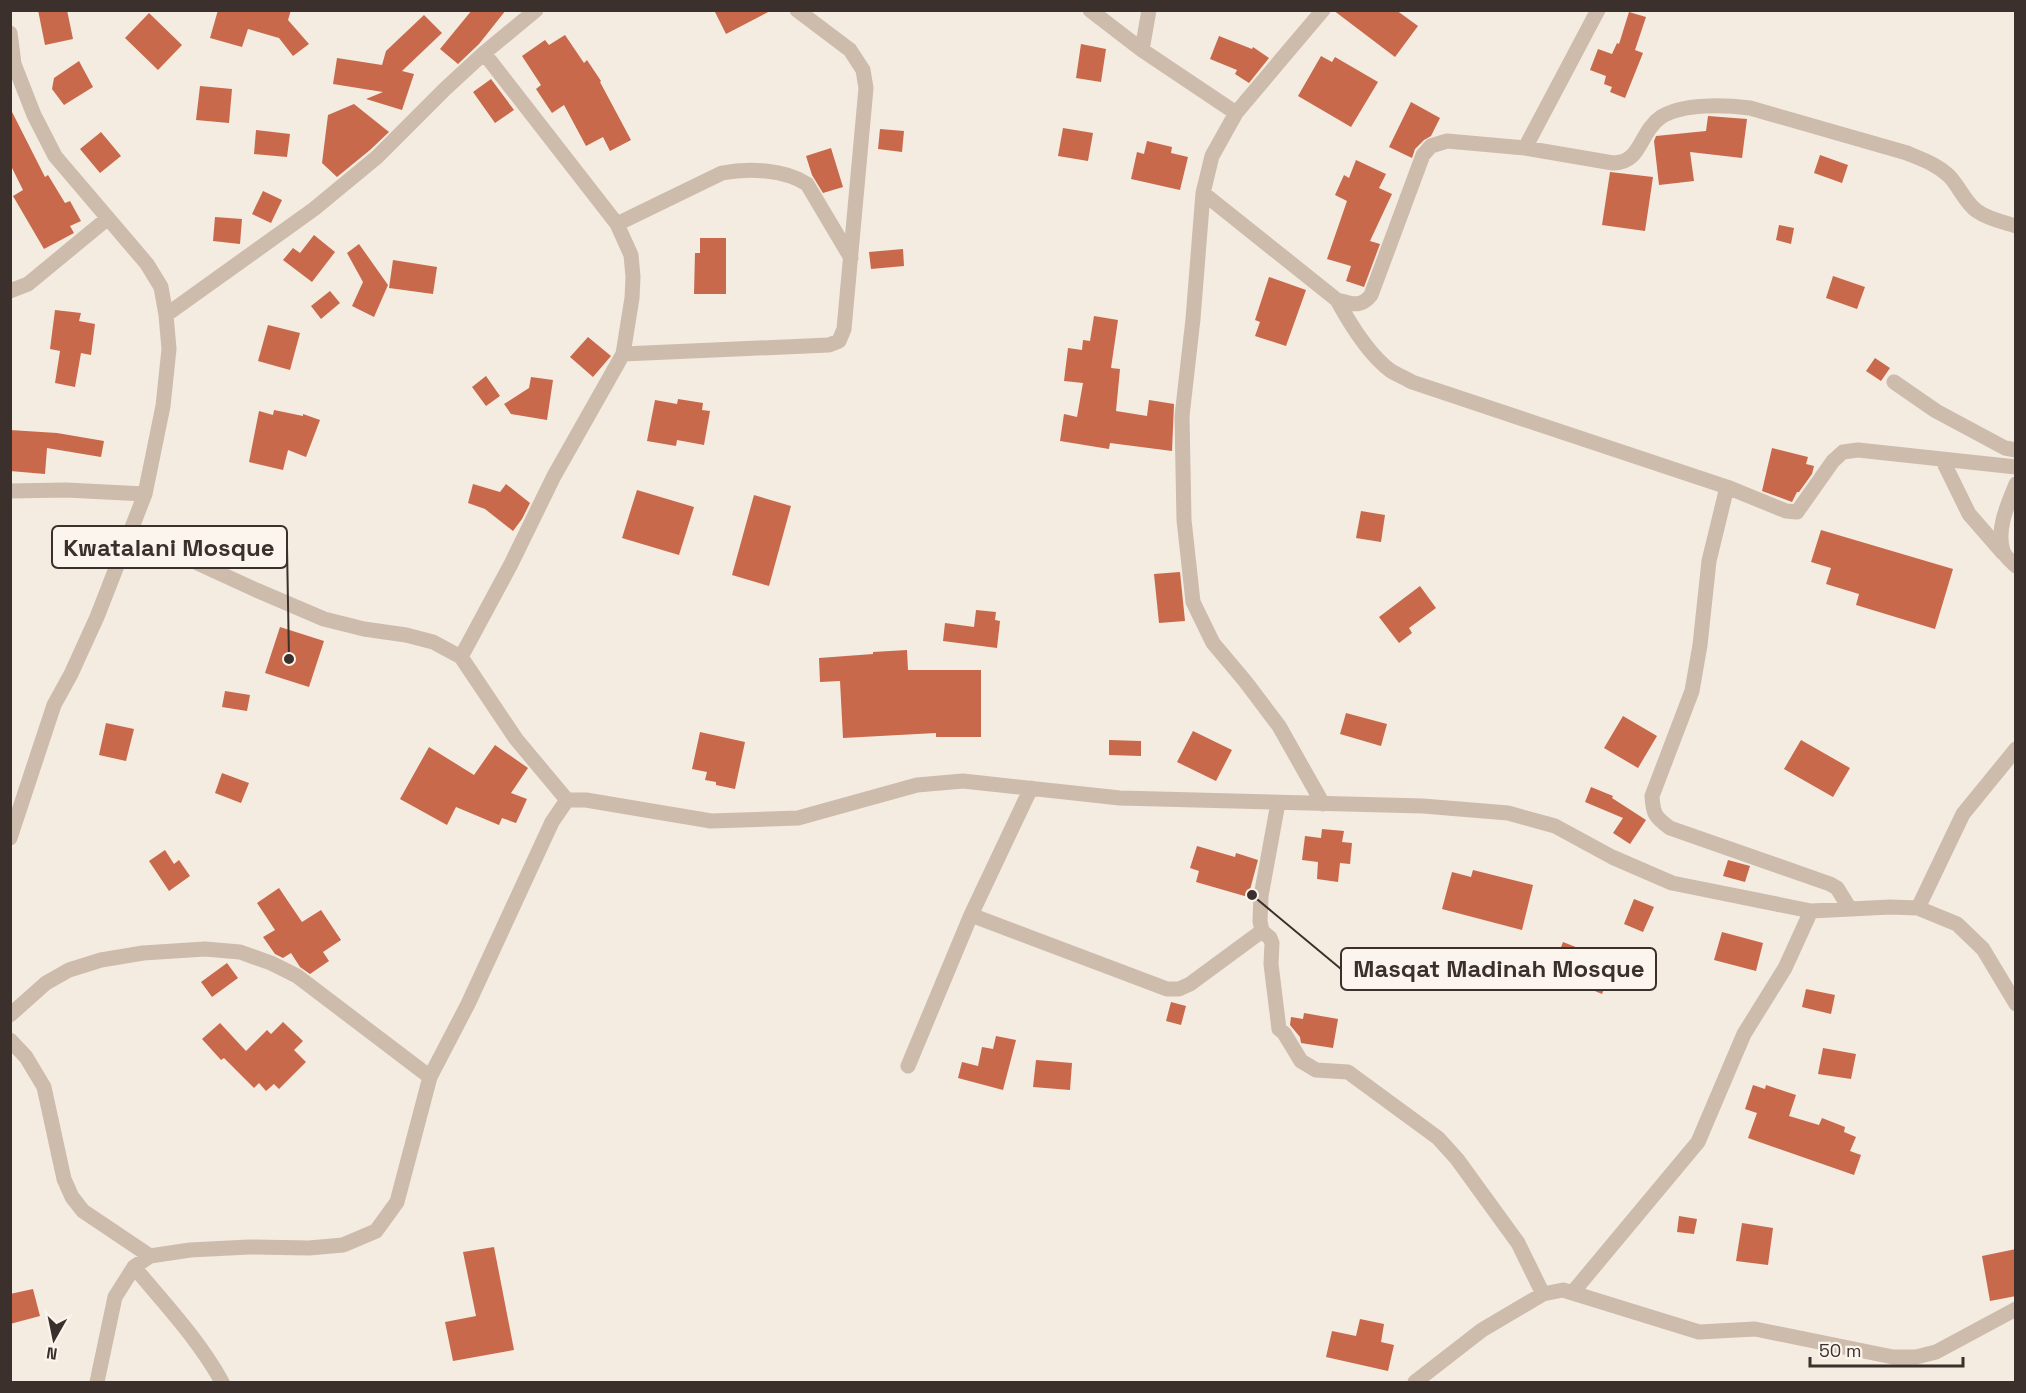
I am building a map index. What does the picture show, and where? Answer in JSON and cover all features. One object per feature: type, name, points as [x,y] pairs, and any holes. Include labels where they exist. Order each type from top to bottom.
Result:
[{"type":"street","points":[[166,315],[332,194],[377,157],[445,89],[536,10]]},
{"type":"street","points":[[623,354],[829,345],[839,340],[844,329],[866,88],[863,70],[850,50],[797,10]]},
{"type":"street","points":[[1090,10],[1142,50],[1236,113]]},
{"type":"street","points":[[1142,50],[1149,10]]},
{"type":"street","points":[[1323,10],[1236,113],[1212,156],[1203,193],[1193,319],[1182,416],[1184,520],[1193,602],[1213,643],[1279,726],[1323,804]]},
{"type":"street","points":[[1525,148],[1598,10]]},
{"type":"street","points":[[10,33],[12,63],[34,115],[55,156],[147,264],[161,287],[169,349],[163,406],[146,494],[97,617],[54,705],[10,838]]},
{"type":"street","points":[[461,657],[511,564],[554,476],[623,354],[633,277],[631,255],[617,224],[484,53]]},
{"type":"street","points":[[1337,300],[1356,305],[1366,302],[1371,295],[1423,155],[1431,146],[1447,141],[1525,148],[1623,163],[1631,159],[1649,129],[1659,118],[1671,112],[1727,105],[1750,108],[1907,153],[1931,163],[1949,176],[1965,200],[1976,210],[2016,226]]},
{"type":"street","points":[[617,224],[722,173],[751,170],[798,178],[807,184],[851,258]]},
{"type":"street","points":[[1203,193],[1337,300],[1354,329],[1390,370],[1412,382],[1727,487],[1786,511],[1797,512],[1833,461],[1843,452],[1858,450],[2016,467]]},
{"type":"street","points":[[10,291],[28,284],[108,218]]},
{"type":"street","points":[[1894,382],[1936,411],[2005,448],[2016,450]]},
{"type":"street","points":[[1942,459],[1969,514],[2016,566]]},
{"type":"street","points":[[2003,553],[2001,534],[2004,515],[2015,484]]},
{"type":"street","points":[[1727,487],[1709,561],[1700,645],[1692,691],[1652,796],[1653,812],[1671,828],[1830,884],[1837,888],[1850,909]]},
{"type":"street","points":[[10,491],[66,490],[146,494]]},
{"type":"street","points":[[130,532],[324,619],[433,642],[461,657],[516,739],[567,800]]},
{"type":"street","points":[[1918,908],[1963,814],[2016,749]]},
{"type":"street","points":[[567,800],[586,800],[711,821],[798,818],[917,785],[963,781],[1120,798],[1424,806],[1508,813],[1555,826],[1612,857],[1672,883],[1811,911],[1918,908],[1957,924],[1983,949],[2016,1004]]},
{"type":"street","points":[[908,1066],[970,915],[1031,788]]},
{"type":"street","points":[[97,1383],[116,1297],[134,1267],[150,1256],[190,1250],[249,1247],[309,1248],[343,1245],[376,1231],[398,1202],[430,1077],[468,1004],[552,822],[567,800]]},
{"type":"street","points":[[1278,803],[1261,896],[1260,921],[1262,932],[1270,938],[1272,943],[1271,964],[1279,1029],[1284,1033],[1301,1061],[1316,1070],[1348,1072],[1438,1138],[1457,1159],[1518,1242],[1544,1294]]},
{"type":"street","points":[[1573,1292],[1698,1142],[1744,1034],[1785,968],[1811,911]]},
{"type":"street","points":[[970,915],[1167,989],[1179,989],[1190,984],[1262,932]]},
{"type":"street","points":[[10,1015],[46,983],[69,970],[101,960],[143,953],[205,949],[240,952],[271,963],[297,976],[430,1077]]},
{"type":"street","points":[[10,1040],[26,1057],[44,1087],[64,1179],[72,1197],[83,1211],[150,1256]]},
{"type":"street","points":[[134,1267],[187,1331],[212,1364],[222,1383]]},
{"type":"street","points":[[1415,1383],[1482,1330],[1544,1294],[1563,1290],[1698,1332],[1755,1329],[1893,1357],[1916,1357],[1936,1352],[2016,1309]]},
{"type":"building","points":[[38,10],[67,10],[73,39],[45,45]]},
{"type":"building","points":[[218,10],[291,10],[288,20],[309,44],[293,56],[279,38],[248,29],[242,47],[210,38]]},
{"type":"building","points":[[472,10],[506,10],[479,44],[458,64],[440,49]]},
{"type":"building","points":[[714,10],[772,10],[726,34]]},
{"type":"building","points":[[1333,10],[1396,10],[1418,26],[1395,57]]},
{"type":"building","points":[[1629,12],[1646,17],[1635,50],[1643,53],[1625,98],[1610,92],[1612,87],[1604,84],[1606,76],[1590,70],[1598,49],[1612,54],[1617,43],[1619,44]]},
{"type":"building","points":[[149,13],[182,45],[158,70],[125,38]]},
{"type":"building","points":[[424,15],[442,33],[402,71],[414,74],[402,110],[366,99],[383,92],[333,84],[337,58],[382,65],[386,51]]},
{"type":"building","points":[[565,35],[584,63],[587,60],[601,81],[631,140],[610,151],[603,137],[586,146],[564,105],[552,113],[536,89],[541,85],[522,56],[545,40],[549,45]]},
{"type":"building","points":[[1219,36],[1252,49],[1253,47],[1269,58],[1249,83],[1235,74],[1237,70],[1210,59]]},
{"type":"building","points":[[1081,44],[1106,49],[1101,82],[1076,78]]},
{"type":"building","points":[[1321,56],[1332,62],[1335,57],[1378,82],[1351,127],[1298,96]]},
{"type":"building","points":[[79,61],[93,87],[64,105],[52,89],[54,78]]},
{"type":"building","points":[[491,79],[514,110],[495,123],[473,92]]},
{"type":"building","points":[[200,86],[232,89],[229,123],[196,120]]},
{"type":"building","points":[[1411,102],[1440,118],[1431,136],[1415,149],[1412,158],[1389,147]]},
{"type":"building","points":[[354,104],[389,132],[337,177],[322,163],[328,115]]},
{"type":"building","points":[[10,108],[45,177],[48,175],[65,203],[70,201],[81,221],[70,226],[74,233],[44,249],[13,196],[23,190],[10,164]]},
{"type":"building","points":[[1708,116],[1747,119],[1742,158],[1690,152],[1694,181],[1659,185],[1654,141],[1656,136],[1706,131]]},
{"type":"building","points":[[1063,128],[1093,133],[1088,161],[1058,156]]},
{"type":"building","points":[[880,129],[904,131],[902,152],[878,149]]},
{"type":"building","points":[[256,130],[290,134],[287,157],[254,154]]},
{"type":"building","points":[[101,132],[121,156],[100,173],[80,149]]},
{"type":"building","points":[[1147,141],[1172,147],[1171,153],[1188,157],[1180,190],[1131,179],[1137,152],[1144,154]]},
{"type":"building","points":[[831,148],[843,187],[823,193],[812,175],[806,156]]},
{"type":"building","points":[[1820,155],[1848,165],[1842,183],[1814,173]]},
{"type":"building","points":[[1356,160],[1386,174],[1379,188],[1392,194],[1370,241],[1380,244],[1364,287],[1346,281],[1351,266],[1327,259],[1347,201],[1335,195],[1344,175],[1349,178]]},
{"type":"building","points":[[1610,172],[1653,177],[1645,231],[1602,225]]},
{"type":"building","points":[[263,191],[282,200],[271,223],[252,214]]},
{"type":"building","points":[[215,217],[242,219],[240,244],[213,241]]},
{"type":"building","points":[[1779,225],[1794,228],[1791,244],[1776,240]]},
{"type":"building","points":[[314,235],[335,252],[312,282],[283,260],[293,248],[300,253]]},
{"type":"building","points":[[700,238],[726,238],[726,294],[694,294],[695,253],[700,253]]},
{"type":"building","points":[[359,244],[388,285],[374,317],[352,306],[363,282],[347,253]]},
{"type":"building","points":[[903,249],[904,266],[871,269],[869,252]]},
{"type":"building","points":[[393,260],[437,267],[433,294],[389,288]]},
{"type":"building","points":[[1833,276],[1865,287],[1857,309],[1826,298]]},
{"type":"building","points":[[1269,277],[1306,290],[1286,346],[1255,336],[1260,322],[1255,320]]},
{"type":"building","points":[[330,291],[340,303],[321,319],[311,306]]},
{"type":"building","points":[[55,310],[81,313],[79,321],[95,324],[91,355],[81,353],[75,387],[55,383],[60,351],[50,349]]},
{"type":"building","points":[[1094,316],[1118,320],[1111,368],[1120,369],[1116,411],[1147,416],[1149,400],[1174,404],[1172,451],[1110,443],[1109,449],[1060,441],[1064,414],[1077,417],[1083,383],[1064,381],[1068,348],[1082,350],[1083,340],[1090,341]]},
{"type":"building","points":[[268,325],[300,333],[290,370],[258,361]]},
{"type":"building","points":[[588,337],[611,356],[593,377],[570,357]]},
{"type":"building","points":[[1875,358],[1890,368],[1881,381],[1866,371]]},
{"type":"building","points":[[486,376],[500,396],[486,406],[472,387]]},
{"type":"building","points":[[531,377],[553,380],[547,420],[511,414],[504,404],[529,388]]},
{"type":"building","points":[[678,399],[703,403],[702,410],[710,411],[704,445],[677,440],[676,446],[647,441],[655,400],[677,404]]},
{"type":"building","points":[[274,410],[303,416],[303,414],[320,420],[306,457],[288,450],[283,470],[249,462],[259,411],[273,415]]},
{"type":"building","points":[[10,430],[57,433],[104,441],[101,457],[47,448],[45,474],[10,471]]},
{"type":"building","points":[[1772,448],[1808,457],[1806,464],[1814,466],[1812,474],[1792,502],[1762,491]]},
{"type":"building","points":[[473,484],[500,492],[506,484],[530,503],[513,531],[485,509],[468,503]]},
{"type":"building","points":[[637,490],[694,507],[679,555],[622,538]]},
{"type":"building","points":[[754,495],[791,506],[769,586],[732,575]]},
{"type":"building","points":[[1361,511],[1385,515],[1381,542],[1356,538]]},
{"type":"building","points":[[1821,530],[1953,569],[1935,629],[1856,605],[1859,594],[1826,584],[1831,568],[1811,562]]},
{"type":"building","points":[[1180,572],[1185,621],[1159,623],[1154,574]]},
{"type":"building","points":[[1420,586],[1436,608],[1409,628],[1412,633],[1399,643],[1379,617]]},
{"type":"building","points":[[976,610],[996,612],[995,620],[1000,621],[997,648],[943,641],[945,623],[974,627]]},
{"type":"building","points":[[280,627],[324,641],[309,687],[265,673]]},
{"type":"building","points":[[907,650],[908,670],[981,670],[981,737],[936,737],[936,733],[843,738],[840,681],[820,682],[819,658]]},
{"type":"building","points":[[225,691],[250,695],[247,711],[222,707]]},
{"type":"building","points":[[1346,713],[1387,724],[1381,746],[1340,734]]},
{"type":"building","points":[[1623,716],[1657,736],[1638,768],[1604,748]]},
{"type":"building","points":[[106,723],[134,729],[126,761],[99,755]]},
{"type":"building","points":[[1193,731],[1232,750],[1216,781],[1177,762]]},
{"type":"building","points":[[700,732],[745,742],[735,789],[705,780],[707,772],[692,769]]},
{"type":"building","points":[[1109,740],[1141,741],[1141,756],[1109,755]]},
{"type":"building","points":[[1801,740],[1850,768],[1833,797],[1784,769]]},
{"type":"building","points":[[495,745],[528,768],[511,793],[527,799],[516,823],[502,818],[499,825],[456,807],[447,825],[400,799],[429,747],[474,775]]},
{"type":"building","points":[[222,773],[249,783],[241,803],[215,793]]},
{"type":"building","points":[[1591,787],[1613,796],[1612,798],[1646,820],[1630,844],[1613,833],[1623,818],[1585,802]]},
{"type":"building","points":[[1322,829],[1344,831],[1342,842],[1352,843],[1350,864],[1340,863],[1338,882],[1317,879],[1318,862],[1302,860],[1305,836],[1321,838]]},
{"type":"building","points":[[1197,846],[1235,857],[1236,853],[1258,860],[1248,897],[1196,882],[1199,871],[1190,868]]},
{"type":"building","points":[[165,850],[174,864],[179,860],[190,876],[169,891],[149,861]]},
{"type":"building","points":[[1728,860],[1750,866],[1745,882],[1723,876]]},
{"type":"building","points":[[1473,870],[1533,885],[1522,930],[1442,909],[1452,872],[1471,877]]},
{"type":"building","points":[[279,888],[302,922],[321,910],[341,940],[323,952],[329,961],[310,974],[300,967],[291,953],[283,958],[275,954],[263,937],[275,930],[257,903]]},
{"type":"building","points":[[1634,899],[1654,907],[1643,932],[1624,924]]},
{"type":"building","points":[[1722,932],[1763,943],[1756,971],[1714,960]]},
{"type":"building","points":[[1563,942],[1614,962],[1602,994],[1551,973]]},
{"type":"building","points":[[227,963],[238,978],[212,997],[201,982]]},
{"type":"building","points":[[1806,989],[1835,995],[1831,1014],[1802,1007]]},
{"type":"building","points":[[1171,1002],[1186,1006],[1181,1025],[1166,1021]]},
{"type":"building","points":[[1304,1013],[1338,1019],[1333,1048],[1301,1043],[1300,1037],[1290,1025],[1291,1017],[1303,1019]]},
{"type":"building","points":[[283,1022],[303,1041],[294,1050],[306,1062],[279,1089],[274,1084],[266,1091],[259,1083],[254,1088],[224,1058],[221,1060],[202,1039],[220,1023],[246,1051],[267,1030],[271,1034]]},
{"type":"building","points":[[996,1036],[1016,1040],[1003,1090],[958,1078],[962,1062],[978,1066],[982,1047],[993,1049]]},
{"type":"building","points":[[1823,1048],[1856,1054],[1851,1079],[1818,1074]]},
{"type":"building","points":[[1036,1060],[1072,1063],[1070,1090],[1033,1087]]},
{"type":"building","points":[[1753,1085],[1765,1089],[1766,1085],[1796,1095],[1789,1116],[1819,1125],[1822,1118],[1845,1127],[1844,1132],[1856,1137],[1850,1151],[1861,1155],[1854,1175],[1748,1138],[1757,1113],[1745,1109]]},
{"type":"building","points":[[1679,1216],[1697,1219],[1694,1234],[1677,1232]]},
{"type":"building","points":[[1742,1223],[1773,1228],[1768,1265],[1736,1261]]},
{"type":"building","points":[[494,1247],[514,1350],[453,1361],[445,1322],[476,1316],[463,1252]]},
{"type":"building","points":[[2016,1249],[2016,1296],[1990,1301],[1982,1256]]},
{"type":"building","points":[[33,1289],[40,1316],[10,1324],[10,1294]]},
{"type":"building","points":[[1360,1319],[1384,1324],[1381,1342],[1394,1345],[1388,1371],[1326,1357],[1332,1331],[1356,1336]]},
{"type":"place","name":"Kwatalani Mosque","points":[[289,659]]},
{"type":"place","name":"Masqat Madinah Mosque","points":[[1252,895]]}]
